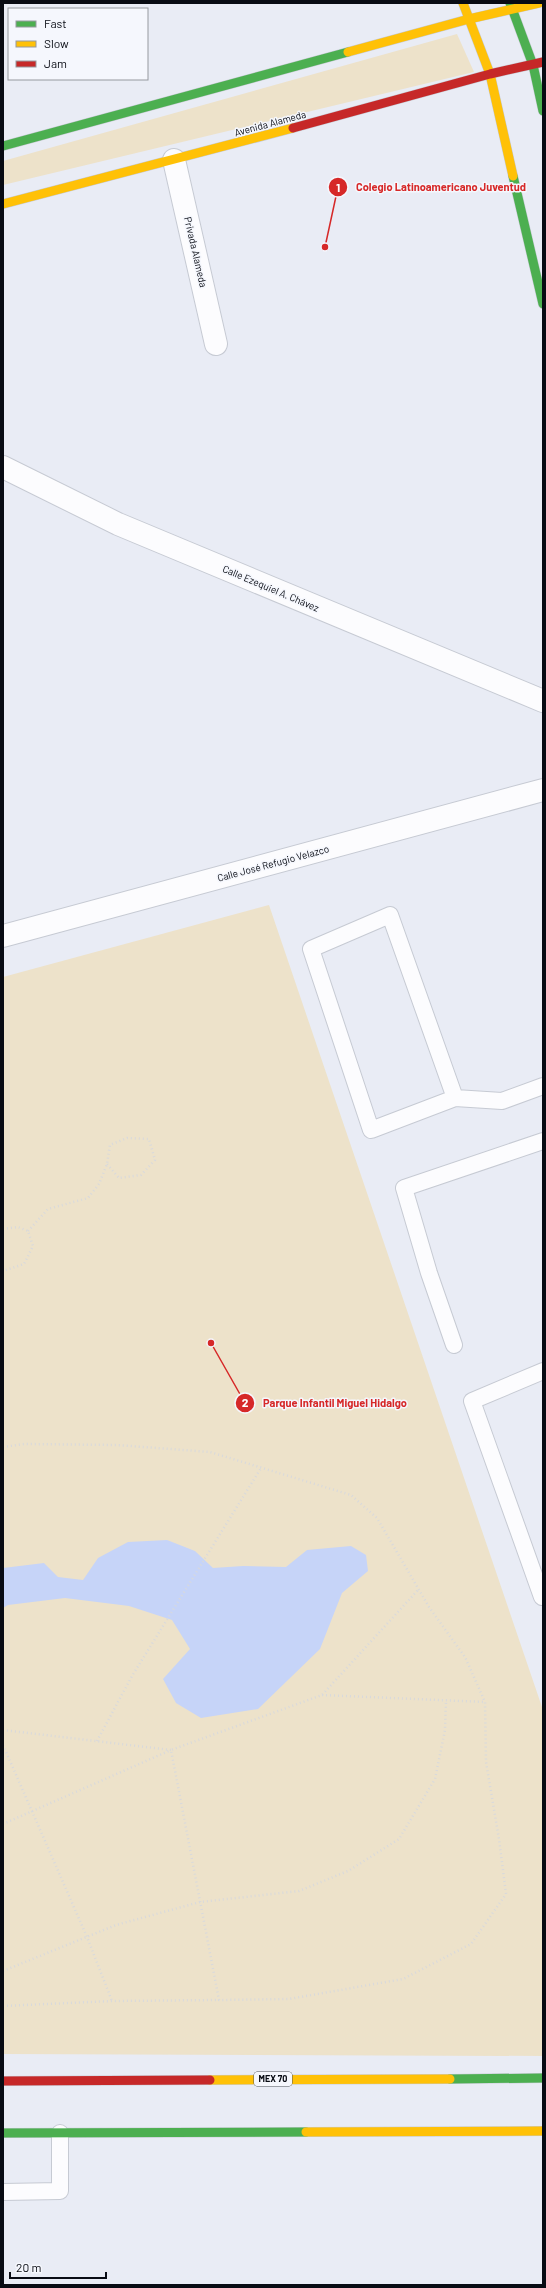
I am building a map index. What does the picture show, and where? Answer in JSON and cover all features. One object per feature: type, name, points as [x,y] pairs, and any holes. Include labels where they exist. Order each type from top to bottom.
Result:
[{"type":"main road","points":[[463,3],[490,74],[543,304]]},
{"type":"main road","points":[[3,146],[469,19],[511,6],[539,3]]},
{"type":"main road","points":[[511,6],[533,65],[543,111]]},
{"type":"main road","name":"Avenida Alameda","points":[[3,204],[174,160],[490,74],[543,62]]},
{"type":"main road","name":"MEX 70","points":[[3,2081],[543,2078]]},
{"type":"main road","points":[[3,2133],[543,2131]]},
{"type":"street","name":"Privada Alameda","points":[[174,160],[216,344]]},
{"type":"street","name":"Calle Ezequiel A. Chávez","points":[[3,467],[118,524],[543,701]]},
{"type":"street","name":"Calle José Refugio Velazco","points":[[3,936],[543,790]]},
{"type":"lane","points":[[455,1098],[390,914],[311,950],[371,1130],[455,1098],[502,1101],[543,1086]]},
{"type":"lane","points":[[454,1345],[429,1273],[404,1188],[543,1140]]},
{"type":"lane","points":[[542,1597],[472,1401],[543,1372]]},
{"type":"lane","points":[[3,2192],[60,2191],[60,2133]]},
{"type":"path","points":[[28,1230],[48,1209],[88,1198],[99,1184],[107,1164],[110,1145],[127,1138],[149,1139],[155,1160],[141,1175],[119,1178],[107,1164]]},
{"type":"path","points":[[3,1229],[18,1228],[28,1230]]},
{"type":"path","points":[[3,1271],[24,1264],[33,1246],[28,1230]]},
{"type":"path","points":[[3,1448],[24,1444],[117,1445],[210,1452],[351,1495],[377,1518],[418,1590],[465,1657],[485,1702],[486,1762],[500,1839],[506,1894],[471,1944],[403,1979],[289,1999],[112,2000],[3,2006]]},
{"type":"path","points":[[97,1741],[132,1676],[262,1468]]},
{"type":"path","points":[[322,1695],[418,1590]]},
{"type":"path","points":[[3,1824],[171,1750],[322,1695],[485,1702]]},
{"type":"path","points":[[3,1971],[116,1925],[200,1902],[299,1891],[348,1871],[399,1839],[435,1779],[445,1730],[446,1700]]},
{"type":"path","points":[[3,1730],[171,1750]]},
{"type":"path","points":[[3,1745],[33,1810],[112,2000]]},
{"type":"path","points":[[171,1750],[219,2000]]},
{"type":"shaded area","points":[[457,34],[474,72],[3,185],[3,161]]},
{"type":"shaded area","points":[[269,905],[543,1710],[543,2056],[3,2054],[3,977]]},
{"type":"water","points":[[167,1540],[195,1551],[213,1568],[243,1566],[286,1567],[307,1550],[351,1546],[366,1555],[368,1571],[342,1593],[320,1649],[258,1709],[201,1718],[176,1703],[163,1679],[190,1649],[172,1620],[129,1606],[65,1598],[8,1605],[3,1608],[3,1568],[44,1563],[58,1577],[83,1580],[98,1558],[128,1542]]},
{"type":"traffic: fast","points":[[510,3],[533,65],[543,111]]},
{"type":"traffic: fast","points":[[3,146],[348,52]]},
{"type":"traffic: fast","points":[[513,176],[543,304]]},
{"type":"traffic: fast","points":[[450,2079],[543,2078]]},
{"type":"traffic: fast","points":[[3,2133],[306,2132]]},
{"type":"traffic: slow","points":[[463,3],[490,74],[513,176]]},
{"type":"traffic: slow","points":[[348,52],[469,19],[539,3]]},
{"type":"traffic: slow","points":[[3,204],[293,128]]},
{"type":"traffic: slow","points":[[210,2080],[450,2079]]},
{"type":"traffic: slow","points":[[306,2132],[543,2131]]},
{"type":"traffic: jam","points":[[293,128],[490,74],[543,62]]},
{"type":"traffic: jam","points":[[3,2081],[210,2080]]},
{"type":"place","name":"Colegio Latinoamericano Juventud","points":[[325,247]]},
{"type":"place","name":"Parque Infantil Miguel Hidalgo","points":[[211,1343]]}]
